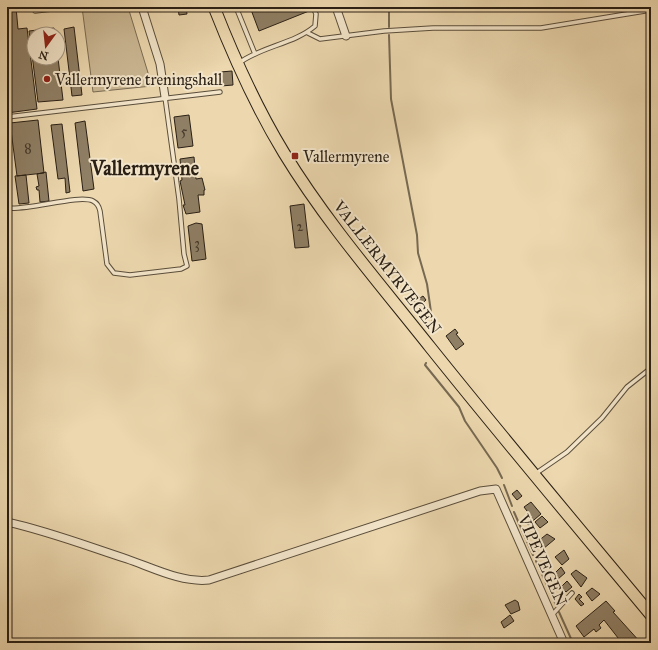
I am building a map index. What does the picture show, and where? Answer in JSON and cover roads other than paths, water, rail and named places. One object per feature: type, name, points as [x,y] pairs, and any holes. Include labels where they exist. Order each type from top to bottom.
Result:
[{"type":"main road","name":"VALLERMYRVEGEN","points":[[214,7],[238,64],[271,131],[315,199],[377,280],[534,474],[651,615]]},
{"type":"street","points":[[142,7],[160,64],[165,97]]},
{"type":"street","points":[[336,7],[346,36]]},
{"type":"street","name":"VIPEVEGEN","points":[[7,522],[57,535],[166,573],[197,581],[209,580],[480,491],[496,489],[564,643]]},
{"type":"lane","points":[[35,11],[69,7]]},
{"type":"lane","points":[[236,7],[255,54]]},
{"type":"lane","points":[[238,64],[255,54],[308,33],[315,26],[316,14],[313,7]]},
{"type":"lane","points":[[308,33],[320,39],[384,31],[433,28],[541,28],[651,10]]},
{"type":"lane","points":[[7,118],[165,97],[220,92]]},
{"type":"lane","points":[[7,208],[81,199],[91,200],[98,204],[100,210],[107,264],[114,273],[130,275],[181,269],[187,266],[184,254],[179,199],[165,97]]},
{"type":"lane","points":[[534,474],[567,452],[602,418],[627,387],[651,368]]},
{"type":"lane","points":[[552,615],[572,593]]},
{"type":"waterway","points":[[389,7],[389,27]]},
{"type":"waterway","points":[[389,35],[391,99],[417,235],[418,253],[427,284],[433,326]]},
{"type":"waterway","points":[[426,363],[425,365],[459,407],[465,421],[497,468],[502,478]]},
{"type":"waterway","points":[[504,485],[512,506]]},
{"type":"waterway","points":[[514,512],[533,555]]},
{"type":"waterway","points":[[536,561],[556,605]]},
{"type":"waterway","points":[[559,612],[573,643]]},
{"type":"place","name":"Vallermyrene treningshall","points":[[47,79]]},
{"type":"place","name":"Vallermyrene","points":[[295,156]]},
{"type":"district","name":"Vallermyrene","points":[[145,168]]}]
